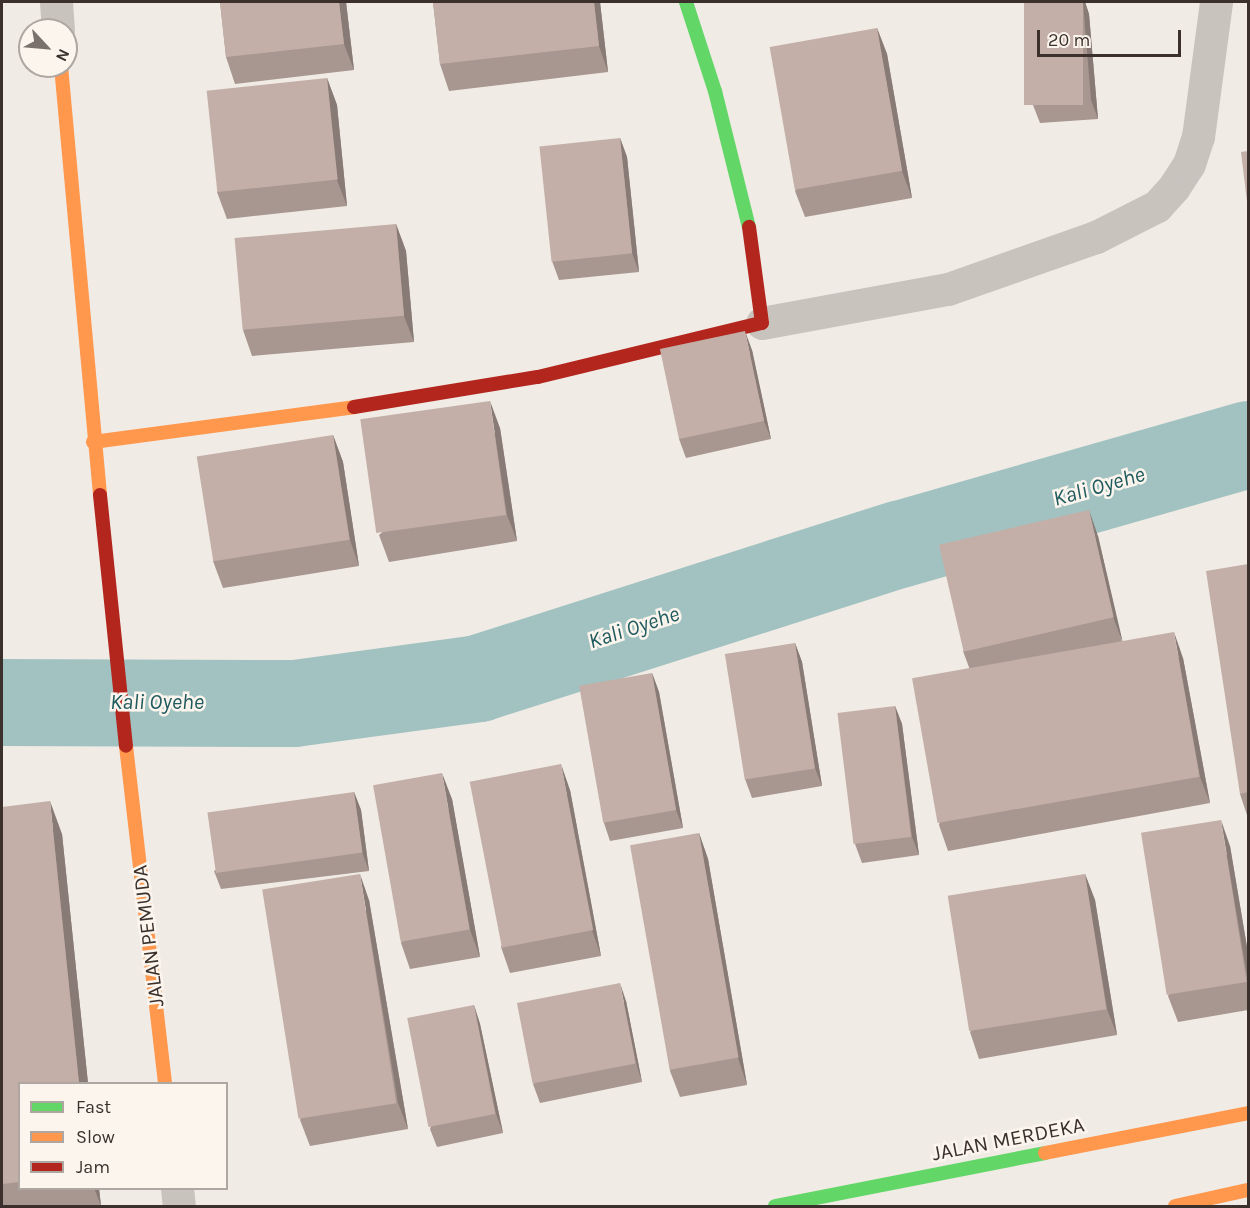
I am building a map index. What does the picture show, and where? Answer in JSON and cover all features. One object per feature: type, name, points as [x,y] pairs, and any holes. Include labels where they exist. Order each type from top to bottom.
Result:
[{"type":"street","points":[[56,2],[57,18]]},
{"type":"street","points":[[686,2],[715,91],[746,208],[762,323]]},
{"type":"street","points":[[93,442],[350,408],[538,377],[762,323],[948,289],[1096,237],[1157,206],[1190,164],[1198,137],[1216,2]]},
{"type":"street","name":"JALAN PEMUDA","points":[[62,78],[93,442],[165,1082]]},
{"type":"street","name":"JALAN MERDEKA","points":[[775,1206],[1248,1113]]},
{"type":"street","points":[[177,1190],[179,1206]]},
{"type":"street","points":[[1175,1206],[1248,1190]]},
{"type":"building","points":[[220,2],[339,2],[344,44],[226,57]]},
{"type":"building","points":[[433,2],[594,2],[599,46],[440,64]]},
{"type":"building","points":[[1024,2],[1083,2],[1083,105],[1024,105]]},
{"type":"building","points":[[877,28],[902,171],[795,190],[770,47]]},
{"type":"building","points":[[327,78],[338,179],[217,192],[207,91]]},
{"type":"building","points":[[620,138],[632,253],[552,262],[539,146]]},
{"type":"building","points":[[1248,151],[1248,210],[1241,152]]},
{"type":"building","points":[[396,224],[404,316],[243,330],[235,238]]},
{"type":"building","points":[[745,331],[764,421],[679,439],[660,349]]},
{"type":"building","points":[[490,401],[506,515],[376,533],[360,419]]},
{"type":"building","points":[[333,435],[350,540],[213,561],[197,457]]},
{"type":"building","points":[[1089,510],[1114,617],[964,652],[939,545]]},
{"type":"building","points":[[1248,564],[1248,792],[1240,794],[1206,571]]},
{"type":"building","points":[[1174,632],[1200,777],[938,823],[912,678]]},
{"type":"building","points":[[795,643],[815,768],[745,780],[725,654]]},
{"type":"building","points":[[652,673],[676,810],[603,823],[579,686]]},
{"type":"building","points":[[895,706],[911,837],[854,844],[837,713]]},
{"type":"building","points":[[561,764],[593,930],[502,948],[470,782]]},
{"type":"building","points":[[442,773],[470,930],[401,942],[373,785]]},
{"type":"building","points":[[354,792],[362,852],[216,873],[207,813]]},
{"type":"building","points":[[50,801],[79,1082],[18,1082],[18,1182],[2,1184],[2,807]]},
{"type":"building","points":[[1221,820],[1247,982],[1167,995],[1141,833]]},
{"type":"building","points":[[699,833],[739,1058],[670,1070],[630,845]]},
{"type":"building","points":[[360,874],[396,1103],[299,1119],[262,889]]},
{"type":"building","points":[[1085,874],[1106,1009],[969,1031],[948,896]]},
{"type":"building","points":[[620,983],[636,1063],[533,1084],[517,1003]]},
{"type":"building","points":[[474,1005],[495,1114],[428,1127],[407,1018]]},
{"type":"waterway","name":"Kali Oyehe","points":[[2,702],[294,703],[478,678],[899,544],[1248,444]]},
{"type":"traffic: fast","points":[[686,2],[715,91],[749,227]]},
{"type":"traffic: fast","points":[[775,1206],[1045,1153]]},
{"type":"traffic: slow","points":[[62,78],[100,495]]},
{"type":"traffic: slow","points":[[93,442],[354,407]]},
{"type":"traffic: slow","points":[[126,746],[165,1082]]},
{"type":"traffic: slow","points":[[1045,1153],[1248,1113]]},
{"type":"traffic: slow","points":[[1175,1206],[1248,1190]]},
{"type":"traffic: jam","points":[[354,407],[538,377],[762,323],[749,227]]},
{"type":"traffic: jam","points":[[100,495],[126,746]]}]
